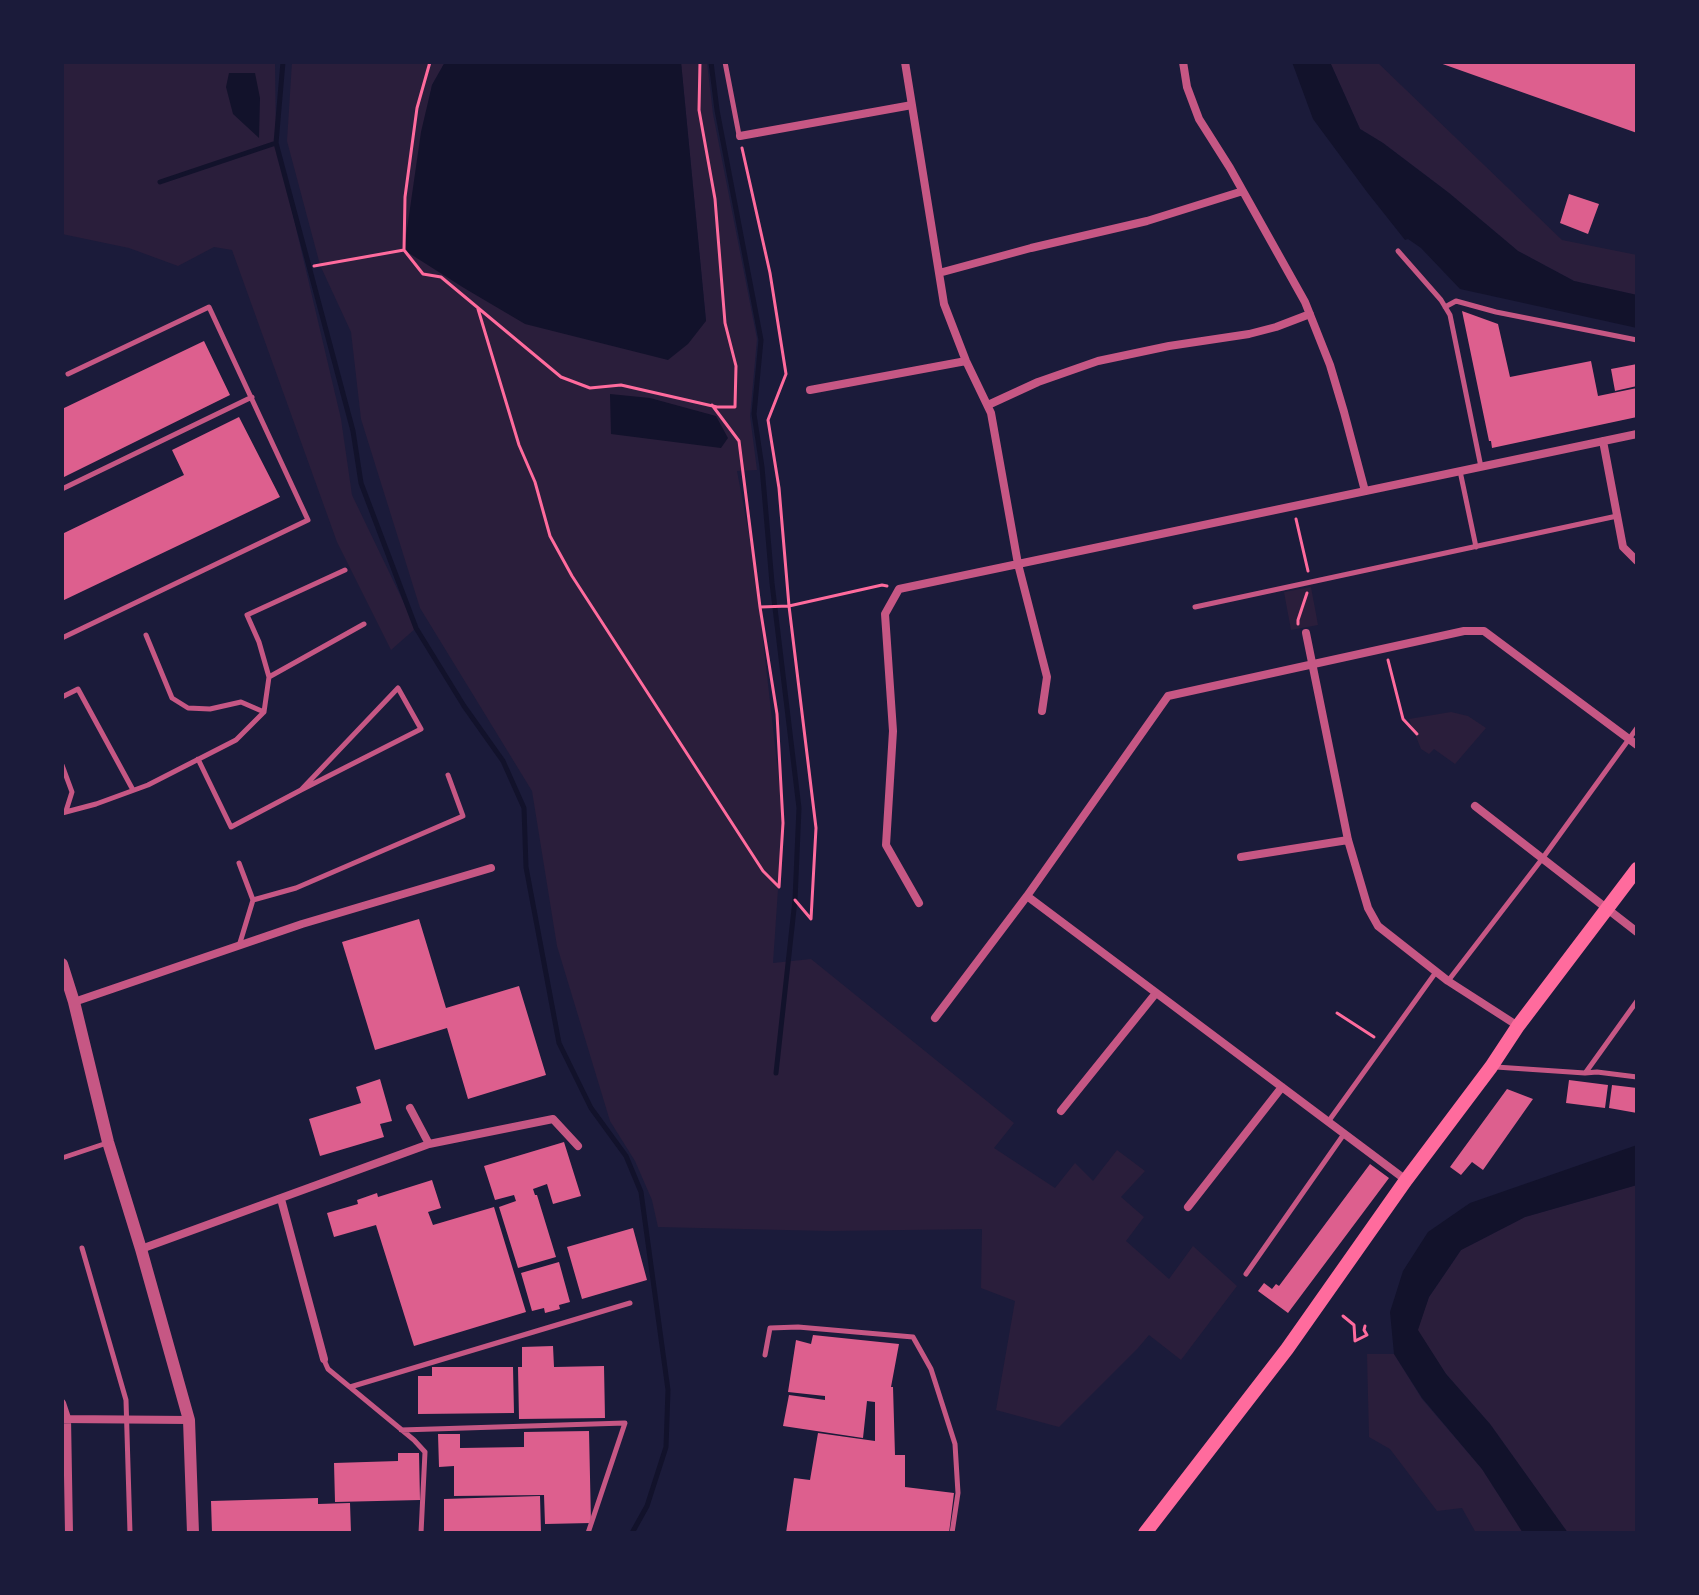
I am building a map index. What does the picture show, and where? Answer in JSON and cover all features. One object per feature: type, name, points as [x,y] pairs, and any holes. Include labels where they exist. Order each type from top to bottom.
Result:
[{"type":"main road","points":[[1145,1533],[1287,1349],[1518,1026],[1637,869]]},
{"type":"street","points":[[905,62],[944,304],[991,413],[1018,564],[1047,677],[1042,711]]},
{"type":"street","points":[[1183,62],[1187,87],[1199,119],[1305,302],[1330,365],[1365,491]]},
{"type":"street","points":[[740,136],[912,105]]},
{"type":"street","points":[[939,273],[1147,221],[1243,191]]},
{"type":"street","points":[[988,405],[1038,382],[1098,361],[1249,334],[1310,314]]},
{"type":"street","points":[[810,390],[966,361]]},
{"type":"street","points":[[919,903],[886,845],[893,731],[885,614],[899,589],[1637,434]]},
{"type":"street","points":[[1603,441],[1623,547],[1637,561]]},
{"type":"street","points":[[935,1018],[1027,896],[1168,696],[1464,631],[1484,631],[1637,745]]},
{"type":"street","points":[[1306,633],[1348,840],[1368,908],[1378,926],[1436,972],[1518,1026]]},
{"type":"street","points":[[1475,806],[1637,932]]},
{"type":"street","points":[[1241,857],[1348,840]]},
{"type":"street","points":[[74,1002],[302,924],[491,868]]},
{"type":"street","points":[[1027,896],[1406,1180]]},
{"type":"street","points":[[62,964],[108,1142],[189,1420],[193,1533]]},
{"type":"street","points":[[1061,1111],[1156,993]]},
{"type":"street","points":[[1188,1207],[1282,1087]]},
{"type":"street","points":[[410,1108],[429,1144]]},
{"type":"street","points":[[141,1249],[429,1144],[553,1119],[578,1146]]},
{"type":"street","points":[[281,1199],[324,1359]]},
{"type":"street","points":[[62,1403],[69,1533]]},
{"type":"street","points":[[64,1418],[189,1420]]},
{"type":"lane","points":[[725,62],[740,136]]},
{"type":"lane","points":[[1398,251],[1441,300],[1450,315],[1481,467]]},
{"type":"lane","points":[[1445,307],[1456,301],[1637,340]]},
{"type":"lane","points":[[62,638],[308,520],[209,307],[68,374]]},
{"type":"lane","points":[[62,489],[252,397]]},
{"type":"lane","points":[[1460,471],[1476,547]]},
{"type":"lane","points":[[1195,607],[1617,516]]},
{"type":"lane","points":[[64,812],[133,790],[236,740],[264,712],[269,677],[247,615],[345,570]]},
{"type":"lane","points":[[269,677],[364,624]]},
{"type":"lane","points":[[146,635],[172,698],[188,708],[210,709],[241,702],[264,712]]},
{"type":"lane","points":[[198,759],[231,827],[421,729],[398,688],[301,790]]},
{"type":"lane","points":[[62,697],[78,689],[133,790]]},
{"type":"lane","points":[[1448,981],[1637,728]]},
{"type":"lane","points":[[62,765],[72,792],[64,812]]},
{"type":"lane","points":[[253,900],[296,888],[463,816],[448,775]]},
{"type":"lane","points":[[239,863],[253,900],[239,947]]},
{"type":"lane","points":[[1328,1122],[1436,972]]},
{"type":"lane","points":[[1585,1073],[1637,1001]]},
{"type":"lane","points":[[1491,1067],[1637,1077]]},
{"type":"lane","points":[[1246,1274],[1345,1134]]},
{"type":"lane","points":[[62,1158],[108,1142]]},
{"type":"lane","points":[[82,1248],[126,1400],[130,1533]]},
{"type":"lane","points":[[350,1387],[630,1303]]},
{"type":"lane","points":[[765,1355],[770,1328],[798,1327],[913,1337],[931,1369],[955,1444],[958,1493],[952,1533]]},
{"type":"lane","points":[[324,1359],[328,1369],[425,1452],[421,1533]]},
{"type":"lane","points":[[401,1430],[625,1423],[588,1533]]},
{"type":"path","points":[[430,62],[417,108],[405,197],[404,250],[423,274],[441,277],[561,377],[590,388],[621,385],[735,407],[736,366],[725,323],[715,199],[699,110],[700,62]]},
{"type":"path","points":[[740,136],[770,273],[786,374],[768,420],[779,488],[789,606],[816,828],[811,919],[795,900]]},
{"type":"path","points":[[314,266],[404,250]]},
{"type":"path","points":[[478,309],[550,536],[572,576],[763,871],[779,887],[783,823],[777,714],[739,441],[712,405]]},
{"type":"path","points":[[760,607],[789,606],[882,585],[899,589]]},
{"type":"path","points":[[1386,648],[1403,719],[1417,734]]},
{"type":"path","points":[[1337,1013],[1384,1044]]},
{"type":"path","points":[[1343,1316],[1354,1325],[1355,1341],[1367,1335],[1365,1326]]},
{"type":"shaded area","points":[[62,62],[275,62],[276,143],[341,419],[352,495],[416,628],[391,650],[337,542],[232,250],[214,247],[178,266],[129,248],[62,234]]},
{"type":"shaded area","points":[[292,62],[445,62],[432,85],[404,250],[706,321],[681,62],[707,62],[713,114],[757,339],[750,416],[757,470],[737,471],[754,561],[783,816],[773,963],[811,959],[1014,1123],[994,1148],[1055,1188],[1075,1163],[1093,1181],[1117,1150],[1145,1171],[1121,1197],[1144,1217],[1126,1241],[1169,1279],[1193,1246],[1237,1286],[1181,1360],[1149,1335],[1059,1427],[996,1410],[1015,1301],[981,1288],[982,1229],[828,1231],[658,1227],[652,1200],[635,1161],[610,1121],[557,946],[532,791],[420,608],[361,419],[351,332],[320,265],[287,141]]},
{"type":"shaded area","points":[[445,62],[681,62],[706,321],[688,344],[668,360],[525,324],[404,250],[421,132],[432,85]]},
{"type":"shaded area","points":[[1292,62],[1330,62],[1360,129],[1449,193],[1518,251],[1574,281],[1637,295],[1637,328],[1460,289],[1421,248],[1405,240],[1367,192],[1313,119]]},
{"type":"shaded area","points":[[1330,62],[1377,62],[1562,240],[1637,255],[1637,295],[1574,281],[1518,251],[1449,193],[1360,129]]},
{"type":"shaded area","points":[[229,73],[255,73],[260,98],[259,138],[233,114],[226,87]]},
{"type":"shaded area","points":[[610,394],[650,398],[716,416],[728,438],[721,448],[611,434]]},
{"type":"shaded area","points":[[1311,587],[1318,625],[1291,630],[1284,592]]},
{"type":"shaded area","points":[[1451,712],[1468,716],[1486,728],[1455,764],[1434,749],[1429,754],[1421,749],[1409,719]]},
{"type":"shaded area","points":[[1637,1145],[1637,1185],[1525,1217],[1461,1250],[1429,1297],[1418,1330],[1446,1374],[1490,1424],[1568,1533],[1523,1533],[1482,1469],[1422,1398],[1394,1354],[1390,1312],[1403,1271],[1428,1232],[1470,1203]]},
{"type":"shaded area","points":[[1637,1185],[1637,1533],[1568,1533],[1490,1424],[1446,1374],[1417,1330],[1429,1297],[1461,1250],[1525,1217]]},
{"type":"shaded area","points":[[1367,1354],[1394,1354],[1422,1399],[1482,1469],[1523,1533],[1476,1533],[1462,1508],[1437,1511],[1390,1449],[1369,1437]]},
{"type":"building","points":[[1437,62],[1637,62],[1637,133]]},
{"type":"building","points":[[1569,194],[1599,204],[1588,234],[1560,223]]},
{"type":"building","points":[[1462,311],[1498,324],[1510,377],[1591,361],[1598,396],[1637,388],[1637,417],[1492,448]]},
{"type":"building","points":[[204,341],[230,395],[62,478],[62,409]]},
{"type":"building","points":[[1637,364],[1637,386],[1615,391],[1611,369]]},
{"type":"building","points":[[239,417],[280,497],[62,601],[62,534],[184,475],[172,450]]},
{"type":"building","points":[[419,919],[446,1008],[519,986],[546,1075],[468,1099],[447,1028],[375,1050],[342,942]]},
{"type":"building","points":[[380,1079],[392,1121],[380,1124],[384,1137],[320,1156],[309,1119],[361,1103],[356,1087]]},
{"type":"building","points":[[1569,1080],[1608,1085],[1605,1108],[1566,1103]]},
{"type":"building","points":[[1612,1085],[1637,1088],[1637,1113],[1609,1108]]},
{"type":"building","points":[[1507,1089],[1533,1099],[1483,1170],[1472,1162],[1461,1175],[1450,1167]]},
{"type":"building","points":[[564,1142],[581,1196],[553,1204],[547,1184],[533,1189],[556,1257],[518,1268],[499,1207],[516,1201],[514,1195],[495,1200],[484,1166]]},
{"type":"building","points":[[1370,1164],[1389,1178],[1288,1313],[1258,1291],[1264,1283],[1272,1289],[1276,1284],[1279,1286]]},
{"type":"building","points":[[432,1180],[441,1208],[428,1212],[433,1225],[494,1207],[526,1312],[414,1346],[376,1225],[334,1237],[327,1213],[358,1204],[357,1200],[377,1193],[378,1197]]},
{"type":"building","points":[[633,1228],[647,1280],[582,1299],[567,1247]]},
{"type":"building","points":[[559,1262],[570,1302],[545,1313],[544,1308],[532,1311],[521,1273]]},
{"type":"building","points":[[813,1335],[899,1344],[891,1387],[895,1455],[905,1455],[905,1487],[954,1493],[949,1533],[786,1533],[794,1478],[810,1480],[818,1433],[875,1441],[875,1402],[867,1401],[863,1438],[783,1426],[789,1395],[825,1400],[825,1396],[788,1392],[796,1340],[811,1344]]},
{"type":"building","points":[[553,1346],[554,1367],[604,1366],[605,1418],[519,1419],[518,1367],[522,1367],[522,1347]]},
{"type":"building","points":[[432,1367],[513,1367],[514,1413],[418,1414],[418,1376],[432,1376]]},
{"type":"building","points":[[589,1431],[591,1523],[545,1524],[544,1495],[454,1496],[454,1466],[439,1467],[438,1434],[460,1434],[460,1448],[524,1447],[524,1432]]},
{"type":"building","points":[[398,1453],[419,1453],[420,1500],[335,1502],[334,1463],[398,1461]]},
{"type":"building","points":[[540,1496],[541,1533],[444,1533],[444,1499]]},
{"type":"building","points":[[318,1498],[318,1504],[350,1503],[351,1533],[212,1533],[211,1501]]},
{"type":"waterway","points":[[283,62],[276,143],[353,431],[361,483],[416,628],[464,706],[503,761],[524,808],[526,867],[559,1043],[591,1108],[626,1156],[641,1192],[668,1390],[666,1447],[647,1506],[632,1533]]},
{"type":"waterway","points":[[711,62],[717,110],[761,340],[754,414],[799,808],[795,900],[776,1073]]},
{"type":"waterway","points":[[160,182],[276,143]]}]
